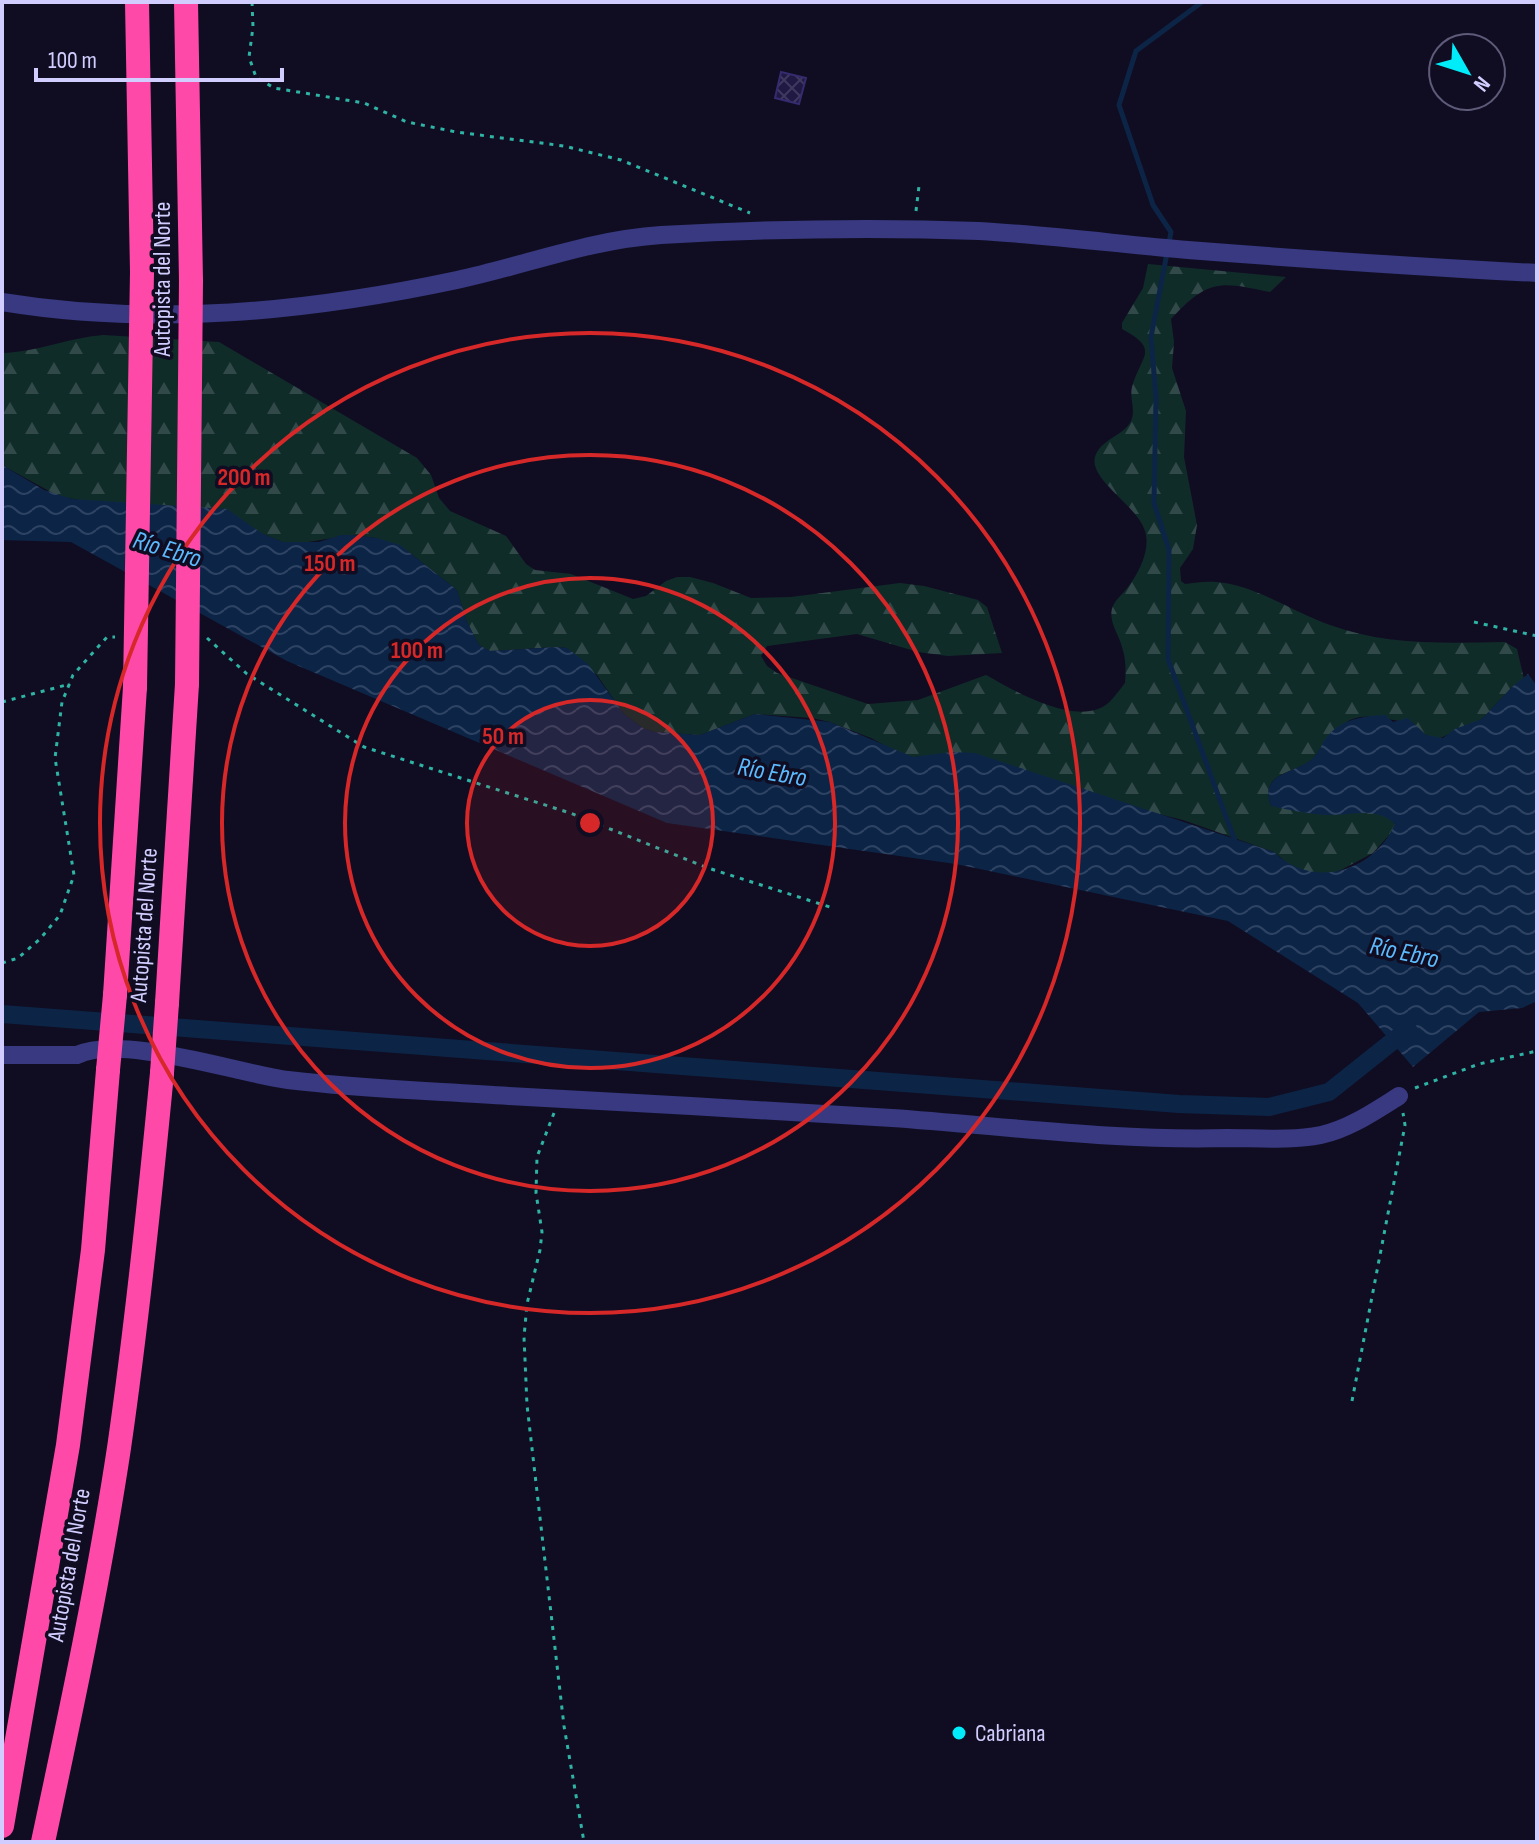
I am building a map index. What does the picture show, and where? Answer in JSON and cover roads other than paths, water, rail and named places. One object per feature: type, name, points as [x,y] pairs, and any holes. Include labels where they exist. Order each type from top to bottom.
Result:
[{"type":"highway","name":"Autopista del Norte","points":[[2,1826],[68,1445],[93,1250],[115,995],[135,687],[142,272],[137,2]]},
{"type":"highway","name":"Autopista del Norte","points":[[43,1842],[87,1630],[118,1449],[144,1254],[162,1073],[187,684],[191,281],[186,2]]},
{"type":"highway","points":[[53,1842],[54,1792]]},
{"type":"street","points":[[2,302],[113,315],[213,315],[342,302],[460,279],[575,247],[615,240],[765,230],[980,231],[1158,247],[1537,273]]},
{"type":"street","points":[[2,1055],[77,1055],[87,1050],[134,1051],[189,1058],[224,1069],[288,1080],[1168,1140],[1323,1135],[1356,1122],[1399,1096]]},
{"type":"water","name":"Río Ebro","points":[[2,465],[44,490],[72,499],[227,509],[263,534],[283,542],[319,542],[352,535],[400,545],[457,590],[467,622],[479,645],[490,651],[567,648],[588,664],[624,714],[643,728],[655,732],[700,735],[755,714],[830,722],[913,757],[952,752],[975,753],[1274,852],[1290,864],[1306,870],[1324,872],[1358,864],[1373,854],[1395,824],[1380,815],[1321,814],[1271,806],[1268,795],[1273,781],[1310,761],[1329,734],[1359,718],[1385,715],[1393,722],[1408,718],[1426,735],[1443,738],[1455,729],[1482,719],[1528,674],[1537,686],[1537,1001],[1522,1008],[1479,1012],[1413,1067],[1358,1003],[1228,921],[956,864],[667,823],[287,661],[71,542],[2,540]]},
{"type":"waterway","points":[[1202,2],[1136,51],[1119,105],[1153,205],[1171,232],[1151,337],[1156,398],[1154,503],[1169,550],[1168,659],[1235,841]]},
{"type":"waterway","points":[[2,1014],[1179,1104],[1269,1107],[1329,1092],[1408,1029]]},
{"type":"place","name":"Cabriana","points":[[959,1733]]}]
